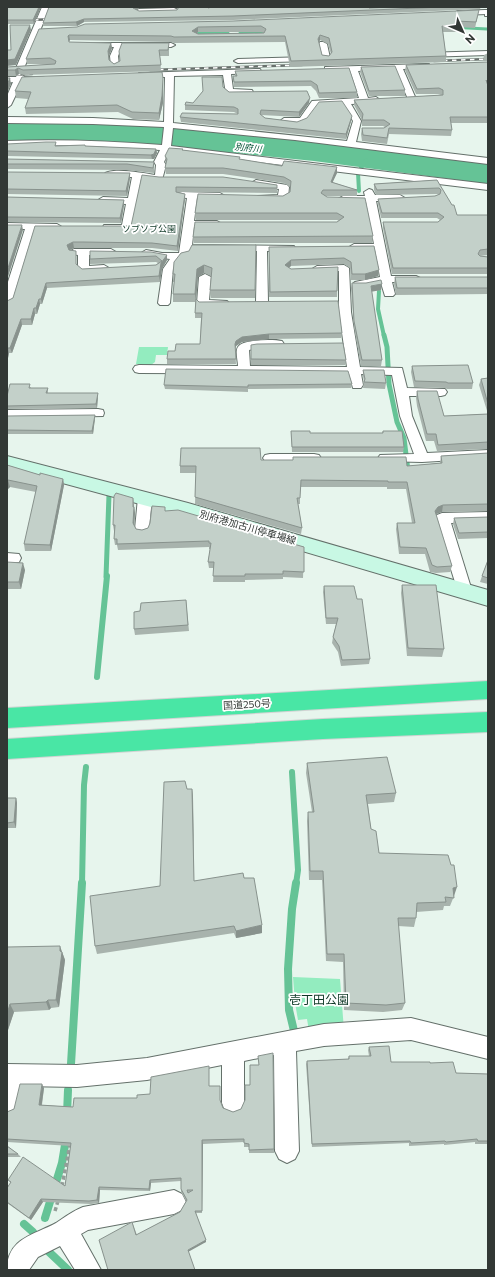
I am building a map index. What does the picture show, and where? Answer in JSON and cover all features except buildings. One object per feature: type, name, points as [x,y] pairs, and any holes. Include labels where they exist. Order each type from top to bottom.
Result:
[{"type":"highway","name":"国道250号","points":[[7,718],[488,690]]},
{"type":"highway","points":[[7,749],[323,729],[488,722]]},
{"type":"main road","name":"別府港加古川停車場線","points":[[7,462],[145,498],[328,550],[488,598]]},
{"type":"street","points":[[20,68],[46,7],[52,7]]},
{"type":"street","points":[[139,11],[163,8],[174,10]]},
{"type":"street","points":[[446,14],[486,13]]},
{"type":"street","points":[[80,44],[171,45]]},
{"type":"street","points":[[232,61],[329,58],[323,44]]},
{"type":"street","points":[[115,65],[114,56],[119,45]]},
{"type":"street","points":[[418,55],[488,53]]},
{"type":"street","points":[[317,69],[434,66]]},
{"type":"street","points":[[398,67],[412,99]]},
{"type":"street","points":[[353,68],[364,100]]},
{"type":"street","points":[[136,75],[264,71]]},
{"type":"street","points":[[226,72],[229,92],[259,92]]},
{"type":"street","points":[[97,174],[163,178],[161,165],[156,163],[167,148],[168,125],[173,114],[167,86],[170,74]]},
{"type":"street","points":[[7,105],[19,79]]},
{"type":"street","points":[[7,80],[50,79]]},
{"type":"street","points":[[273,119],[296,122],[303,120],[314,100],[345,101],[388,99]]},
{"type":"street","points":[[345,101],[357,121],[358,130],[351,144]]},
{"type":"street","points":[[7,120],[102,121],[168,125],[351,144],[488,161]]},
{"type":"street","points":[[7,144],[92,143],[167,148],[417,177],[488,187]]},
{"type":"street","points":[[95,227],[127,228],[137,176]]},
{"type":"street","points":[[247,182],[284,188],[282,198],[252,198],[259,184]]},
{"type":"street","points":[[164,303],[168,269],[182,252],[189,224],[187,195],[228,196]]},
{"type":"street","points":[[365,198],[379,223],[384,279],[389,294]]},
{"type":"street","points":[[334,199],[412,198]]},
{"type":"street","points":[[95,200],[132,201]]},
{"type":"street","points":[[189,224],[228,224]]},
{"type":"street","points":[[7,226],[71,227]]},
{"type":"street","points":[[7,303],[31,227]]},
{"type":"street","points":[[340,247],[380,246]]},
{"type":"street","points":[[137,253],[301,248]]},
{"type":"street","points":[[262,249],[258,302],[277,302]]},
{"type":"street","points":[[112,268],[83,270],[79,252],[122,253]]},
{"type":"street","points":[[306,269],[344,268],[346,278],[344,284],[344,301],[357,385]]},
{"type":"street","points":[[204,277],[203,303],[232,303]]},
{"type":"street","points":[[344,284],[365,284],[384,279],[426,279]]},
{"type":"street","points":[[329,301],[344,301]]},
{"type":"street","points":[[334,343],[350,343]]},
{"type":"street","points":[[244,370],[243,348],[256,344],[287,344]]},
{"type":"street","points":[[139,369],[398,371],[406,416],[422,458]]},
{"type":"street","points":[[402,392],[441,392]]},
{"type":"street","points":[[7,414],[98,413]]},
{"type":"street","points":[[369,458],[422,458],[488,454]]},
{"type":"street","points":[[270,458],[293,464],[323,458]]},
{"type":"street","points":[[142,529],[145,498]]},
{"type":"street","points":[[464,591],[442,518],[488,517]]},
{"type":"street","points":[[7,1104],[9,1075],[77,1076],[147,1069],[324,1035],[411,1029],[488,1048]]},
{"type":"street","points":[[285,1042],[287,1151]]},
{"type":"street","points":[[233,1052],[233,1103]]},
{"type":"street","points":[[14,1270],[29,1248],[65,1232],[83,1219],[174,1202]]},
{"type":"street","points":[[65,1232],[89,1270]]},
{"type":"path","points":[[60,1192],[70,1141]]},
{"type":"path","points":[[58,1199],[55,1214],[65,1232]]},
{"type":"green space","points":[[139,347],[168,347],[167,355],[156,355],[155,362],[151,365],[136,364]]},
{"type":"green space","name":"壱丁田公園","points":[[293,977],[340,979],[344,1030],[309,1031],[307,1019],[298,1020]]},
{"type":"water","name":"別府川","points":[[7,123],[101,123],[168,127],[328,143],[488,163],[488,184],[314,161],[165,146],[7,143]]},
{"type":"waterway","points":[[449,27],[487,29]]},
{"type":"waterway","points":[[190,33],[228,33]]},
{"type":"waterway","points":[[240,33],[271,33]]},
{"type":"waterway","points":[[359,191],[358,173],[366,160]]},
{"type":"waterway","points":[[379,291],[378,309],[384,336]]},
{"type":"waterway","points":[[384,335],[387,347],[389,384],[397,422],[404,438],[408,471]]},
{"type":"waterway","points":[[106,577],[109,495]]},
{"type":"waterway","points":[[97,677],[107,576]]},
{"type":"waterway","points":[[82,884],[84,785],[86,767]]},
{"type":"waterway","points":[[292,772],[298,870],[296,884]]},
{"type":"waterway","points":[[71,1064],[82,883]]},
{"type":"waterway","points":[[295,1035],[289,1010],[288,969],[292,909],[296,883]]},
{"type":"waterway","points":[[67,1114],[68,1090]]},
{"type":"waterway","points":[[45,1218],[62,1163],[66,1139]]},
{"type":"waterway","points":[[24,1224],[33,1232]]},
{"type":"waterway","points":[[48,1251],[68,1270]]},
{"type":"railway","points":[[7,21],[55,19]]},
{"type":"railway","points":[[434,61],[488,59]]},
{"type":"railway","points":[[150,70],[302,65]]},
{"type":"railway","points":[[7,75],[32,74]]},
{"type":"park label","name":"ソブソブ公園","points":[[149,229]]}]
